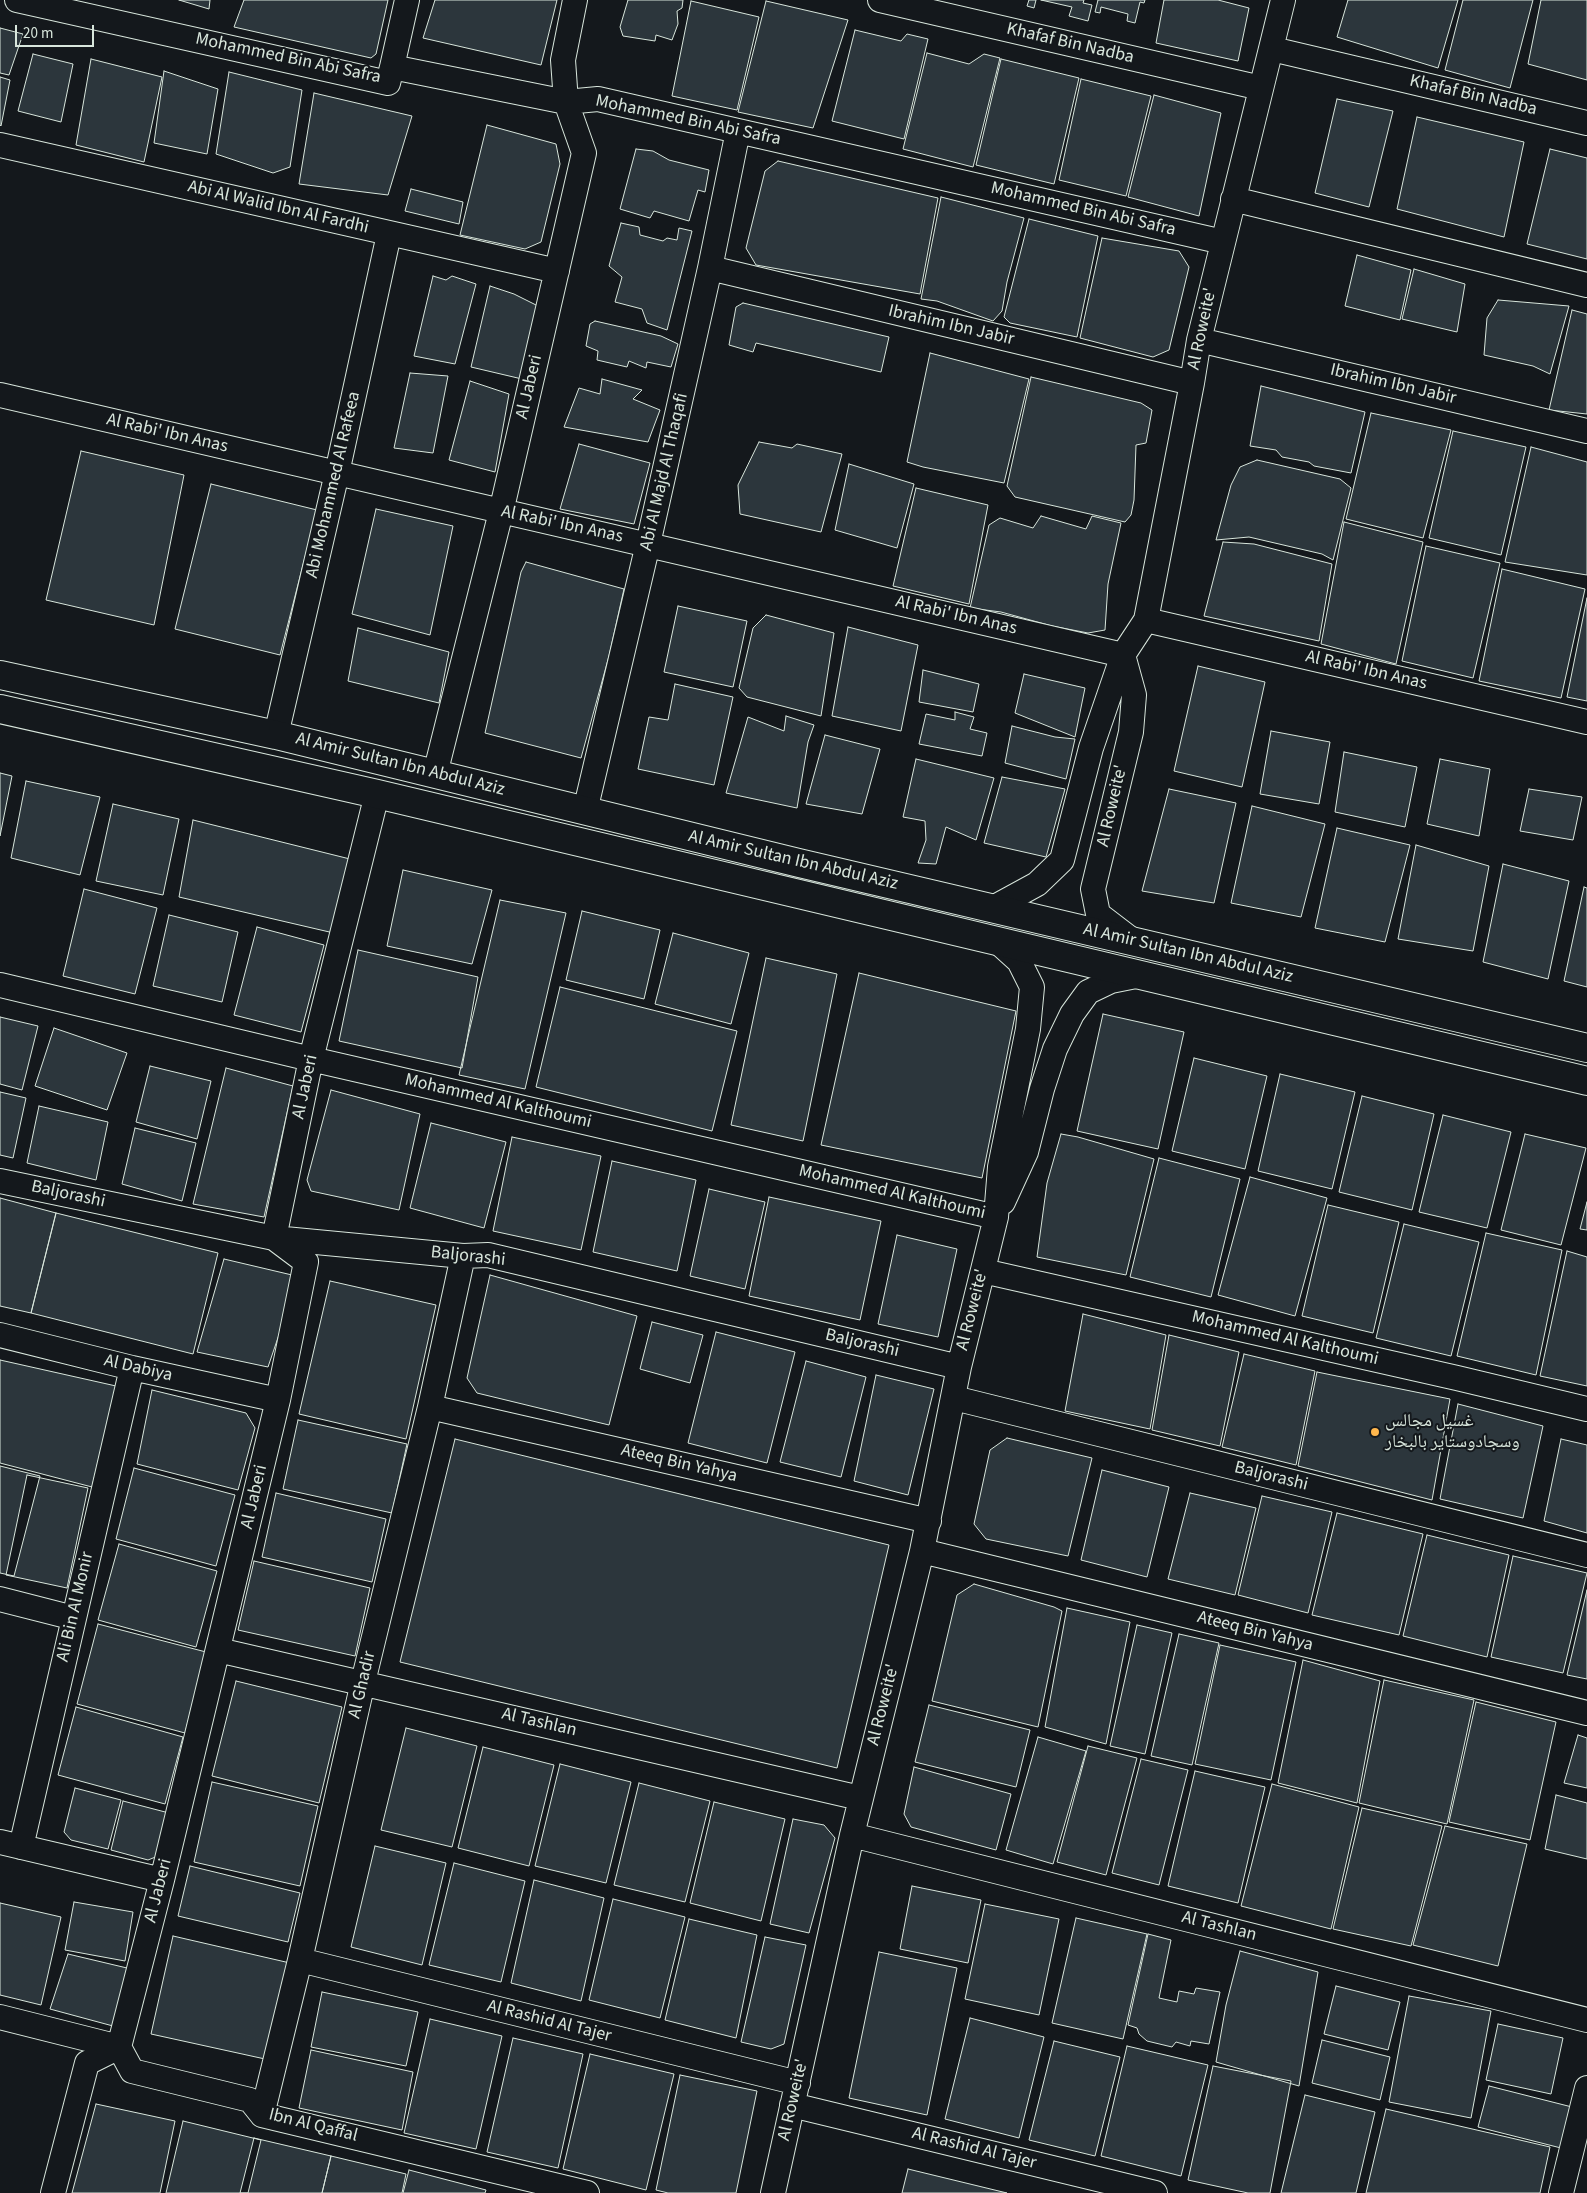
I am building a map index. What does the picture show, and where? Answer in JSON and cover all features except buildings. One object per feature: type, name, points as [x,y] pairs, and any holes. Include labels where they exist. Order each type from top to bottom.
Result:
[{"type":"street","name":"Mohammed Bin Abi Safra","points":[[17,0],[388,83],[392,67],[566,102],[598,99],[1223,242]]},
{"type":"street","points":[[392,67],[407,0]]},
{"type":"street","name":"Al Jaberi","points":[[435,774],[501,512],[584,153],[566,102],[563,60],[575,0]]},
{"type":"street","name":"Khafaf Bin Nadba","points":[[880,0],[1261,88]]},
{"type":"street","name":"Al Roweite'","points":[[993,908],[1037,884],[1062,860],[1091,748],[1123,655],[1146,620],[1199,340],[1283,0]]},
{"type":"street","name":"Khafaf Bin Nadba","points":[[1272,49],[1587,123]]},
{"type":"street","name":"Abi Al Majd Al Thaqafi","points":[[585,811],[648,544],[710,268],[738,131]]},
{"type":"street","name":"Abi Al Walid Ibn Al Fardhi","points":[[0,145],[557,271]]},
{"type":"street","points":[[1233,199],[1587,285]]},
{"type":"street","name":"Abi Mohammed Al Rafeea","points":[[276,735],[337,473],[389,234]]},
{"type":"street","name":"Ibrahim Ibn Jabir","points":[[710,268],[1192,383]]},
{"type":"street","name":"Ibrahim Ibn Jabir","points":[[1199,340],[1587,431]]},
{"type":"street","name":"Al Rabi' Ibn Anas","points":[[0,396],[1123,655]]},
{"type":"street","name":"Al Rabi' Ibn Anas","points":[[1146,620],[1587,722]]},
{"type":"street","name":"Al Roweite'","points":[[1123,655],[1134,695],[1131,732],[1093,889],[1098,914],[1132,940]]},
{"type":"street","name":"Al Amir Sultan Ibn Abdul Aziz","points":[[0,675],[276,735],[585,811],[1587,1048]]},
{"type":"street","name":"Al Amir Sultan Ibn Abdul Aziz","points":[[0,709],[377,794],[1587,1081]]},
{"type":"street","name":"Al Jaberi","points":[[119,2047],[162,1880],[278,1400],[306,1262],[274,1238],[312,1059],[377,794]]},
{"type":"street","points":[[996,1217],[1000,1167],[1028,1030],[1032,987],[1019,961],[998,942]]},
{"type":"street","points":[[996,1217],[1026,1152],[1042,1089],[1055,1049],[1072,1014],[1088,992],[1111,981],[1142,975]]},
{"type":"street","name":"Mohammed Al Kalthoumi","points":[[0,985],[996,1217]]},
{"type":"street","name":"Baljorashi","points":[[0,1181],[274,1238],[463,1256],[488,1255],[959,1367]]},
{"type":"street","name":"Al Roweite'","points":[[773,2193],[860,1798],[922,1551],[959,1367],[996,1217]]},
{"type":"street","name":"Al Ghadir","points":[[262,2115],[300,1960],[363,1682],[430,1407],[463,1256]]},
{"type":"street","name":"Mohammed Al Kalthoumi","points":[[983,1271],[1587,1409]]},
{"type":"street","name":"Al Dabiya","points":[[0,1335],[132,1368],[278,1400]]},
{"type":"street","name":"Ali Bin Al Monir","points":[[10,1844],[74,1618],[132,1368]]},
{"type":"street","name":"Baljorashi","points":[[954,1398],[1587,1555]]},
{"type":"street","name":"Ateeq Bin Yahya","points":[[430,1407],[929,1520]]},
{"type":"street","name":"Ateeq Bin Yahya","points":[[922,1551],[1587,1713]]},
{"type":"street","points":[[0,1600],[74,1618]]},
{"type":"street","name":"Al Tashlan","points":[[218,1650],[860,1798]]},
{"type":"street","name":"Al Tashlan","points":[[852,1835],[1587,2020]]},
{"type":"street","points":[[10,1844],[162,1880]]},
{"type":"street","name":"Al Rashid Al Tajer","points":[[300,1960],[1155,2193]]},
{"type":"street","points":[[0,2017],[119,2047]]},
{"type":"street","points":[[53,2193],[87,2063],[119,2047]]},
{"type":"street","name":"Ibn Al Qaffal","points":[[119,2047],[132,2071],[250,2100],[262,2115],[587,2193]]},
{"type":"street","points":[[1561,2193],[1587,2088]]},
{"type":"place","name":"غسيل مجالس وسجادوستاير بالبخار","points":[[1375,1432]]}]
